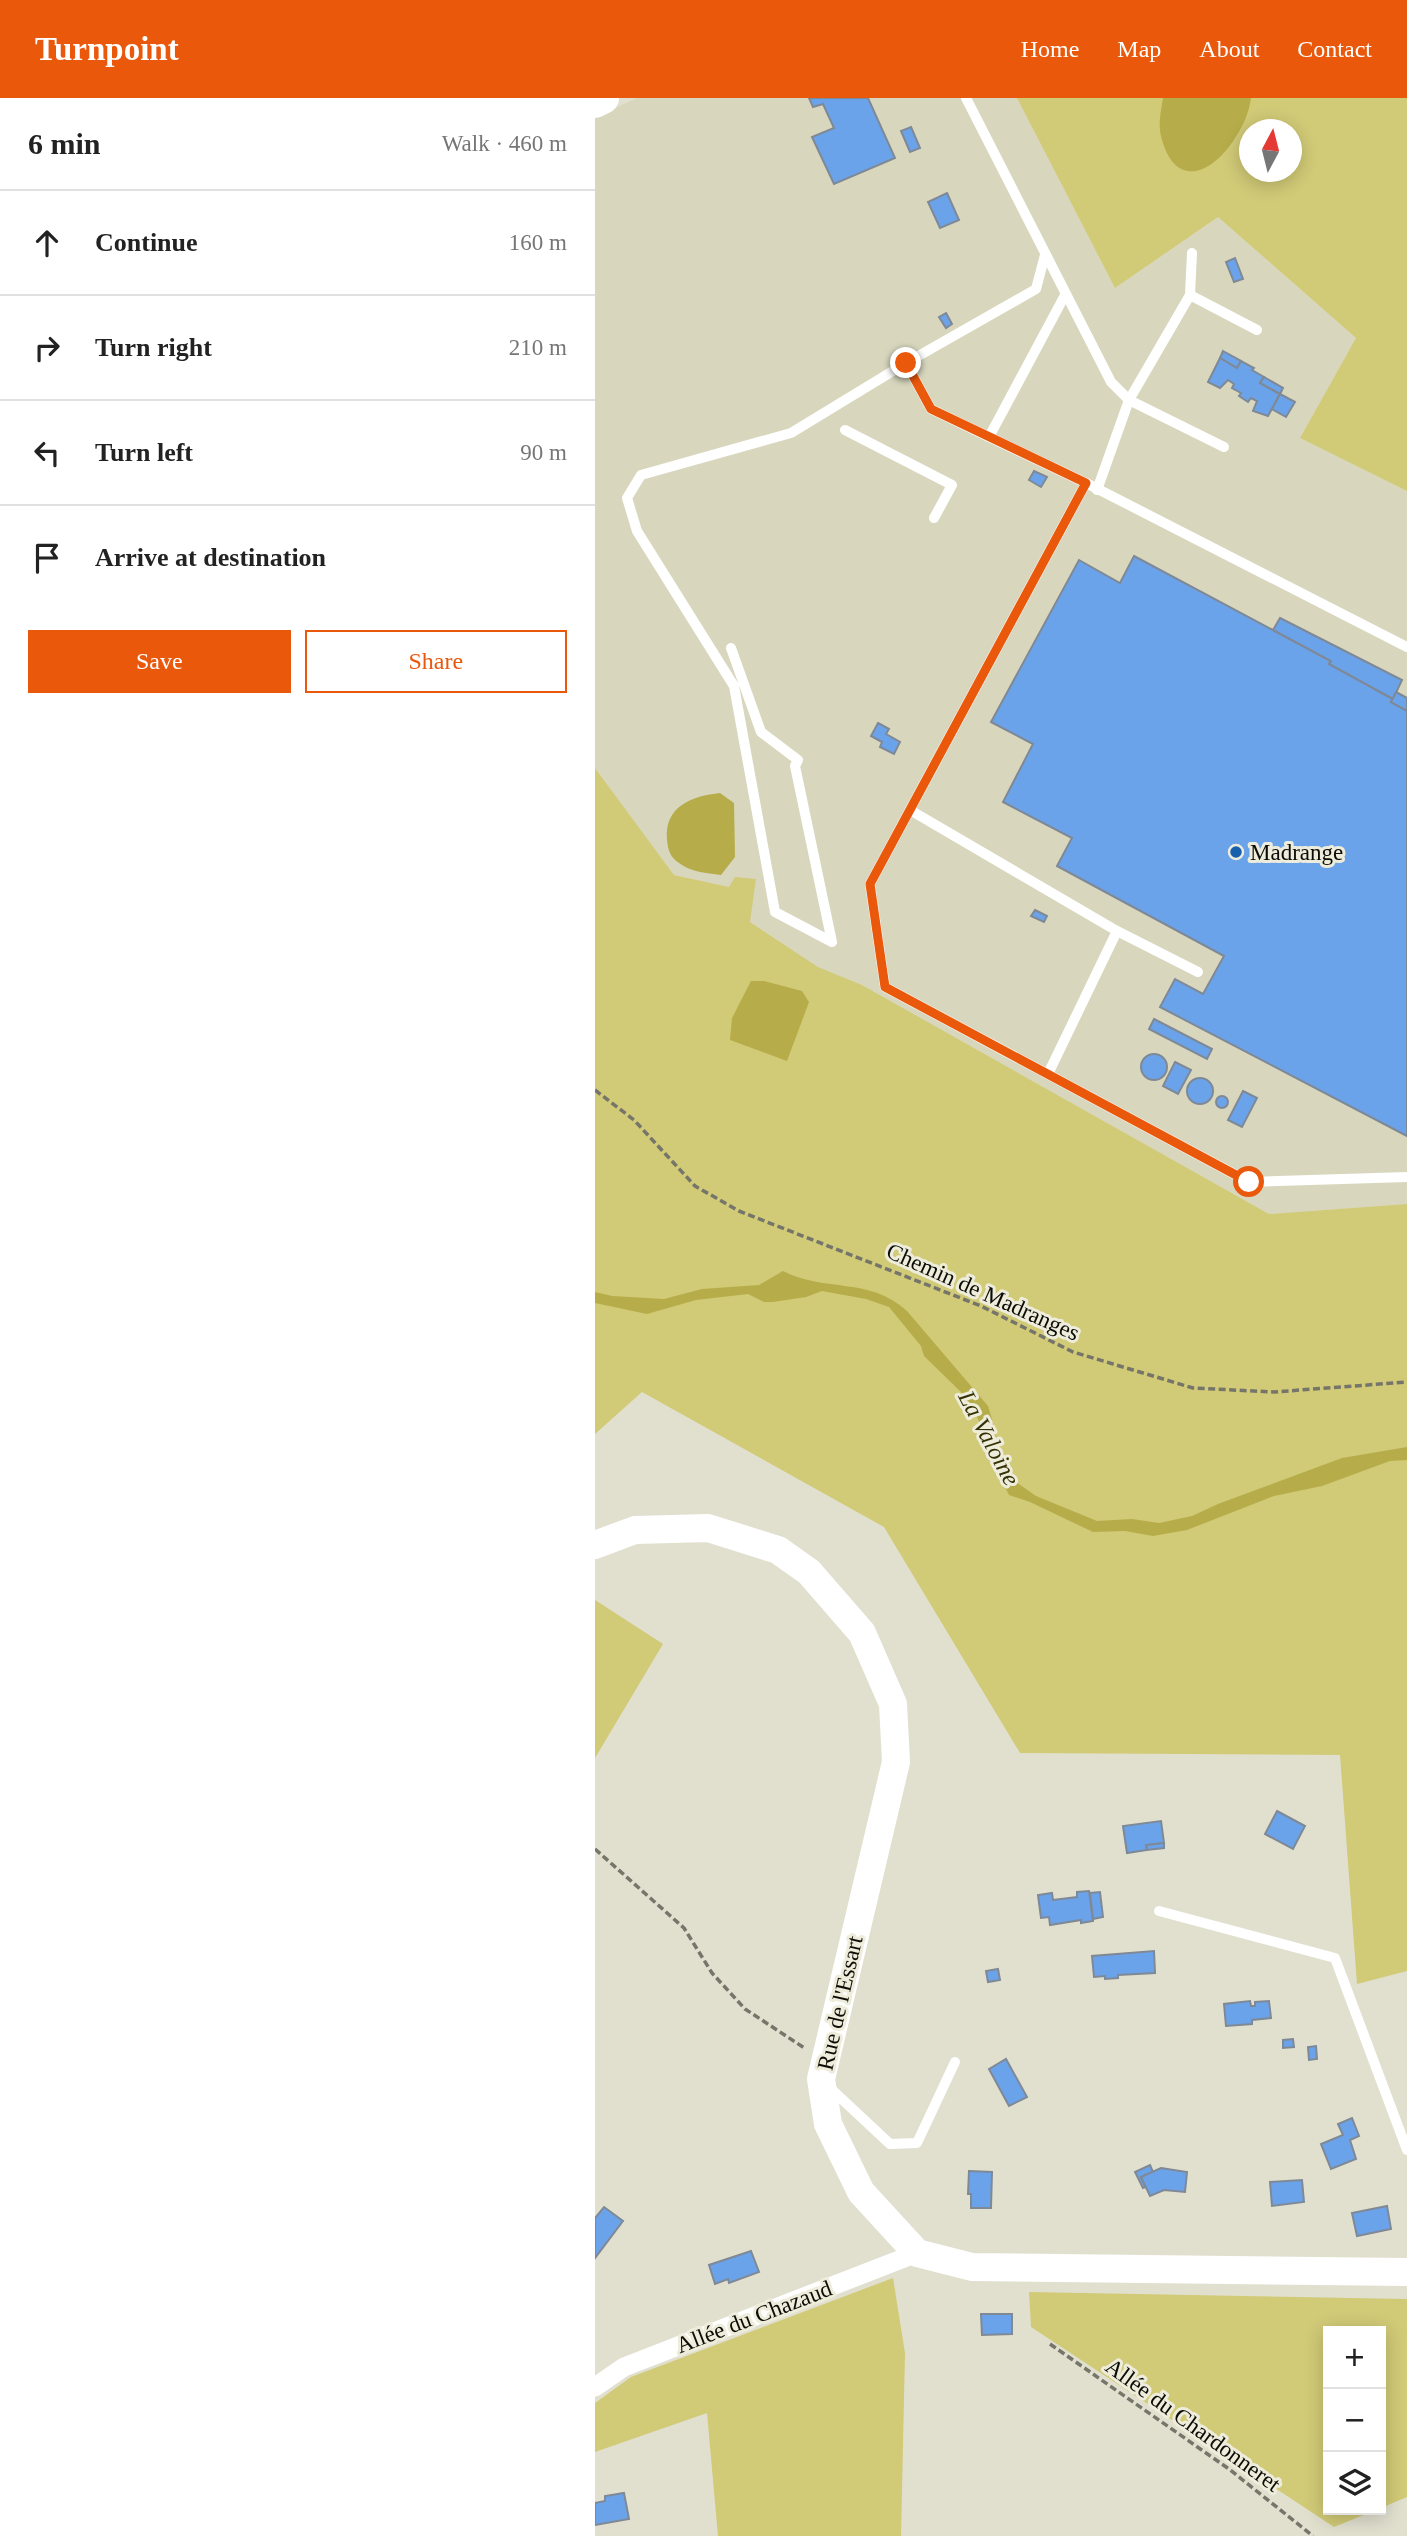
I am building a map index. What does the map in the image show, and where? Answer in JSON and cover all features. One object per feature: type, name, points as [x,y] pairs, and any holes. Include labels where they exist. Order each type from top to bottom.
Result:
[{"type":"main road","points":[[595,102],[603,98]]},
{"type":"street","name":"Rue de l'Essart","points":[[595,1545],[635,1530],[708,1528],[778,1550],[809,1572],[862,1633],[893,1704],[896,1762],[824,2070],[828,2124],[860,2193],[917,2253]]},
{"type":"street","points":[[917,2253],[972,2267],[1407,2272]]},
{"type":"street","name":"Allée du Chazaud","points":[[595,2387],[624,2367],[917,2253]]},
{"type":"lane","points":[[965,98],[1111,382],[1129,400],[1224,447]]},
{"type":"lane","points":[[1097,490],[1129,400],[1190,295],[1192,253]]},
{"type":"lane","points":[[731,648],[761,732],[798,760],[795,766],[832,942],[775,912],[734,686],[637,531],[627,498],[641,475],[790,433],[1036,289],[1045,256]]},
{"type":"lane","points":[[989,437],[1065,295]]},
{"type":"lane","points":[[1190,295],[1257,330]]},
{"type":"lane","points":[[906,363],[931,409],[1086,483],[1407,647]]},
{"type":"lane","points":[[845,430],[952,485],[934,518]]},
{"type":"lane","points":[[1086,483],[870,884],[885,987],[1249,1182],[1407,1177]]},
{"type":"lane","points":[[910,810],[1117,930],[1198,972]]},
{"type":"lane","points":[[1048,1074],[1117,930]]},
{"type":"lane","points":[[1159,1911],[1335,1958],[1407,2150]]},
{"type":"lane","points":[[824,2070],[890,2144],[917,2143],[955,2062]]},
{"type":"path","name":"Chemin de Madranges","points":[[595,1090],[635,1120],[695,1186],[739,1211],[862,1257],[981,1306],[1073,1352],[1193,1388],[1274,1392],[1407,1382]]},
{"type":"path","points":[[595,1849],[684,1928],[712,1973],[745,2010],[824,2070]]},
{"type":"path","name":"Allée du Chardonneret","points":[[1050,2344],[1229,2469],[1313,2536]]},
{"type":"shaded area","points":[[637,98],[1017,98],[1115,288],[1218,217],[1356,338],[1300,438],[1407,491],[1407,1204],[1269,1214],[862,985],[818,967],[750,922],[729,887],[674,875],[595,768],[595,117]]},
{"type":"shaded area","points":[[1017,98],[1407,98],[1407,491],[1300,438],[1356,338],[1218,217],[1115,288]]},
{"type":"shaded area","points":[[595,768],[674,875],[729,887],[735,877],[756,879],[750,922],[818,967],[862,985],[1269,1214],[1407,1204],[1407,1971],[1357,1984],[1340,1755],[1020,1753],[884,1527],[642,1392],[595,1434]]},
{"type":"shaded area","points":[[595,1600],[663,1644],[595,1758]]},
{"type":"shaded area","points":[[893,2278],[905,2353],[901,2536],[718,2536],[707,2413],[595,2452],[595,2403],[631,2377]]},
{"type":"shaded area","points":[[1029,2292],[1407,2299],[1407,2497],[1386,2506],[1386,2326],[1323,2326],[1323,2515],[1364,2515],[1334,2527],[1031,2327]]},
{"type":"water","points":[[1163,98],[1251,98],[1245,119],[1239,119],[1239,131],[1226,151],[1205,168],[1194,171],[1184,170],[1175,164],[1167,153],[1161,136]]},
{"type":"water","points":[[720,793],[734,803],[735,857],[721,875],[699,872],[676,861],[669,850],[667,840],[667,828],[675,811],[690,800]]},
{"type":"water","points":[[751,981],[764,981],[802,991],[809,1002],[787,1061],[730,1040],[732,1018]]},
{"type":"water","name":"La Valoine","points":[[783,1271],[815,1282],[877,1293],[907,1311],[988,1406],[997,1446],[1013,1480],[1036,1496],[1097,1521],[1132,1519],[1159,1523],[1192,1516],[1342,1458],[1407,1447],[1407,1460],[1390,1461],[1322,1486],[1274,1496],[1187,1530],[1153,1536],[1125,1531],[1093,1532],[1009,1495],[984,1445],[979,1421],[972,1407],[962,1393],[924,1356],[921,1346],[889,1307],[866,1299],[822,1291],[806,1297],[773,1302],[764,1302],[748,1294],[696,1300],[647,1314],[595,1303],[595,1292],[612,1296],[664,1299],[702,1289],[759,1285]]},
{"type":"building","points":[[809,98],[868,98],[895,158],[834,184],[812,137],[834,128],[823,104],[813,107]]},
{"type":"building","points":[[911,127],[920,148],[910,152],[901,131]]},
{"type":"building","points":[[947,193],[959,220],[940,228],[928,202]]},
{"type":"building","points":[[1235,258],[1243,279],[1234,282],[1226,262]]},
{"type":"building","points":[[946,313],[952,324],[946,328],[939,317]]},
{"type":"building","points":[[1223,351],[1241,361],[1237,368],[1220,358]]},
{"type":"building","points":[[1220,358],[1237,368],[1241,361],[1254,368],[1252,370],[1264,377],[1260,383],[1280,394],[1268,416],[1253,411],[1257,401],[1251,398],[1248,402],[1239,396],[1241,393],[1232,388],[1234,384],[1228,380],[1220,388],[1208,382]]},
{"type":"building","points":[[1264,377],[1283,388],[1280,394],[1260,383]]},
{"type":"building","points":[[1280,394],[1295,402],[1286,417],[1272,409]]},
{"type":"building","points":[[1034,471],[1047,477],[1041,487],[1029,480]]},
{"type":"building","name":"Madrange","points":[[1134,556],[1331,661],[1329,664],[1393,699],[1391,702],[1407,711],[1407,1136],[1160,1007],[1175,979],[1203,994],[1224,956],[1057,866],[1072,838],[1003,802],[1033,744],[991,722],[1079,560],[1120,583]]},
{"type":"building","points":[[1280,618],[1402,680],[1393,699],[1273,630]]},
{"type":"building","points":[[1396,692],[1407,698],[1407,711],[1391,702]]},
{"type":"building","points":[[878,723],[889,729],[886,734],[900,742],[894,754],[880,747],[882,742],[871,736]]},
{"type":"building","points":[[1035,910],[1047,916],[1044,922],[1031,916]]},
{"type":"building","points":[[1154,1019],[1212,1049],[1207,1059],[1149,1029]]},
{"type":"building","points":[[1154,1054],[1163,1058],[1167,1067],[1163,1076],[1154,1080],[1145,1076],[1141,1067],[1145,1058]]},
{"type":"building","points":[[1175,1062],[1191,1070],[1178,1094],[1163,1086]]},
{"type":"building","points":[[1200,1078],[1209,1082],[1213,1091],[1209,1100],[1200,1104],[1191,1100],[1187,1091],[1191,1082]]},
{"type":"building","points":[[1243,1091],[1257,1098],[1242,1127],[1228,1120]]},
{"type":"building","points":[[1222,1096],[1228,1102],[1222,1108],[1216,1102]]},
{"type":"building","points":[[1277,1811],[1305,1826],[1293,1849],[1265,1834]]},
{"type":"building","points":[[1161,1821],[1164,1843],[1146,1845],[1147,1850],[1127,1853],[1123,1826]]},
{"type":"building","points":[[1164,1843],[1164,1848],[1147,1850],[1146,1845]]},
{"type":"building","points":[[1089,1891],[1093,1921],[1081,1923],[1081,1920],[1050,1925],[1049,1917],[1041,1918],[1038,1895],[1052,1893],[1053,1900],[1077,1897],[1077,1892]]},
{"type":"building","points":[[1100,1892],[1103,1917],[1093,1919],[1090,1893]]},
{"type":"building","points":[[1154,1951],[1155,1973],[1118,1975],[1118,1978],[1105,1979],[1105,1976],[1094,1977],[1092,1956]]},
{"type":"building","points":[[998,1969],[1000,1980],[988,1982],[986,1971]]},
{"type":"building","points":[[1250,2001],[1251,2006],[1255,2006],[1255,2002],[1269,2001],[1271,2018],[1252,2020],[1252,2024],[1226,2026],[1224,2004]]},
{"type":"building","points":[[1293,2039],[1294,2047],[1283,2048],[1283,2040]]},
{"type":"building","points":[[1316,2046],[1317,2059],[1309,2060],[1308,2047]]},
{"type":"building","points":[[1006,2059],[1027,2097],[1009,2106],[989,2069]]},
{"type":"building","points":[[1352,2118],[1359,2136],[1350,2140],[1356,2159],[1331,2169],[1321,2144],[1343,2135],[1338,2124]]},
{"type":"building","points":[[1150,2165],[1153,2172],[1141,2177],[1146,2187],[1143,2188],[1135,2172]]},
{"type":"building","points":[[1161,2168],[1187,2172],[1185,2192],[1164,2190],[1150,2196],[1141,2177]]},
{"type":"building","points":[[969,2171],[992,2172],[991,2208],[971,2208],[971,2194],[968,2194]]},
{"type":"building","points":[[1302,2180],[1304,2202],[1272,2206],[1270,2182]]},
{"type":"building","points":[[1387,2206],[1391,2229],[1357,2236],[1352,2213]]},
{"type":"building","points":[[604,2207],[623,2221],[595,2258],[595,2218]]},
{"type":"building","points":[[751,2251],[759,2272],[729,2283],[728,2279],[715,2284],[709,2265]]},
{"type":"building","points":[[981,2314],[1012,2314],[1012,2334],[982,2335]]},
{"type":"building","points":[[624,2493],[629,2519],[595,2525],[595,2503],[605,2501],[605,2496]]},
{"type":"place","name":"Madrange","points":[[1236,852]]},
{"type":"route","points":[[906,363],[931,409],[1086,483],[870,884],[885,987],[1249,1182]]}]
